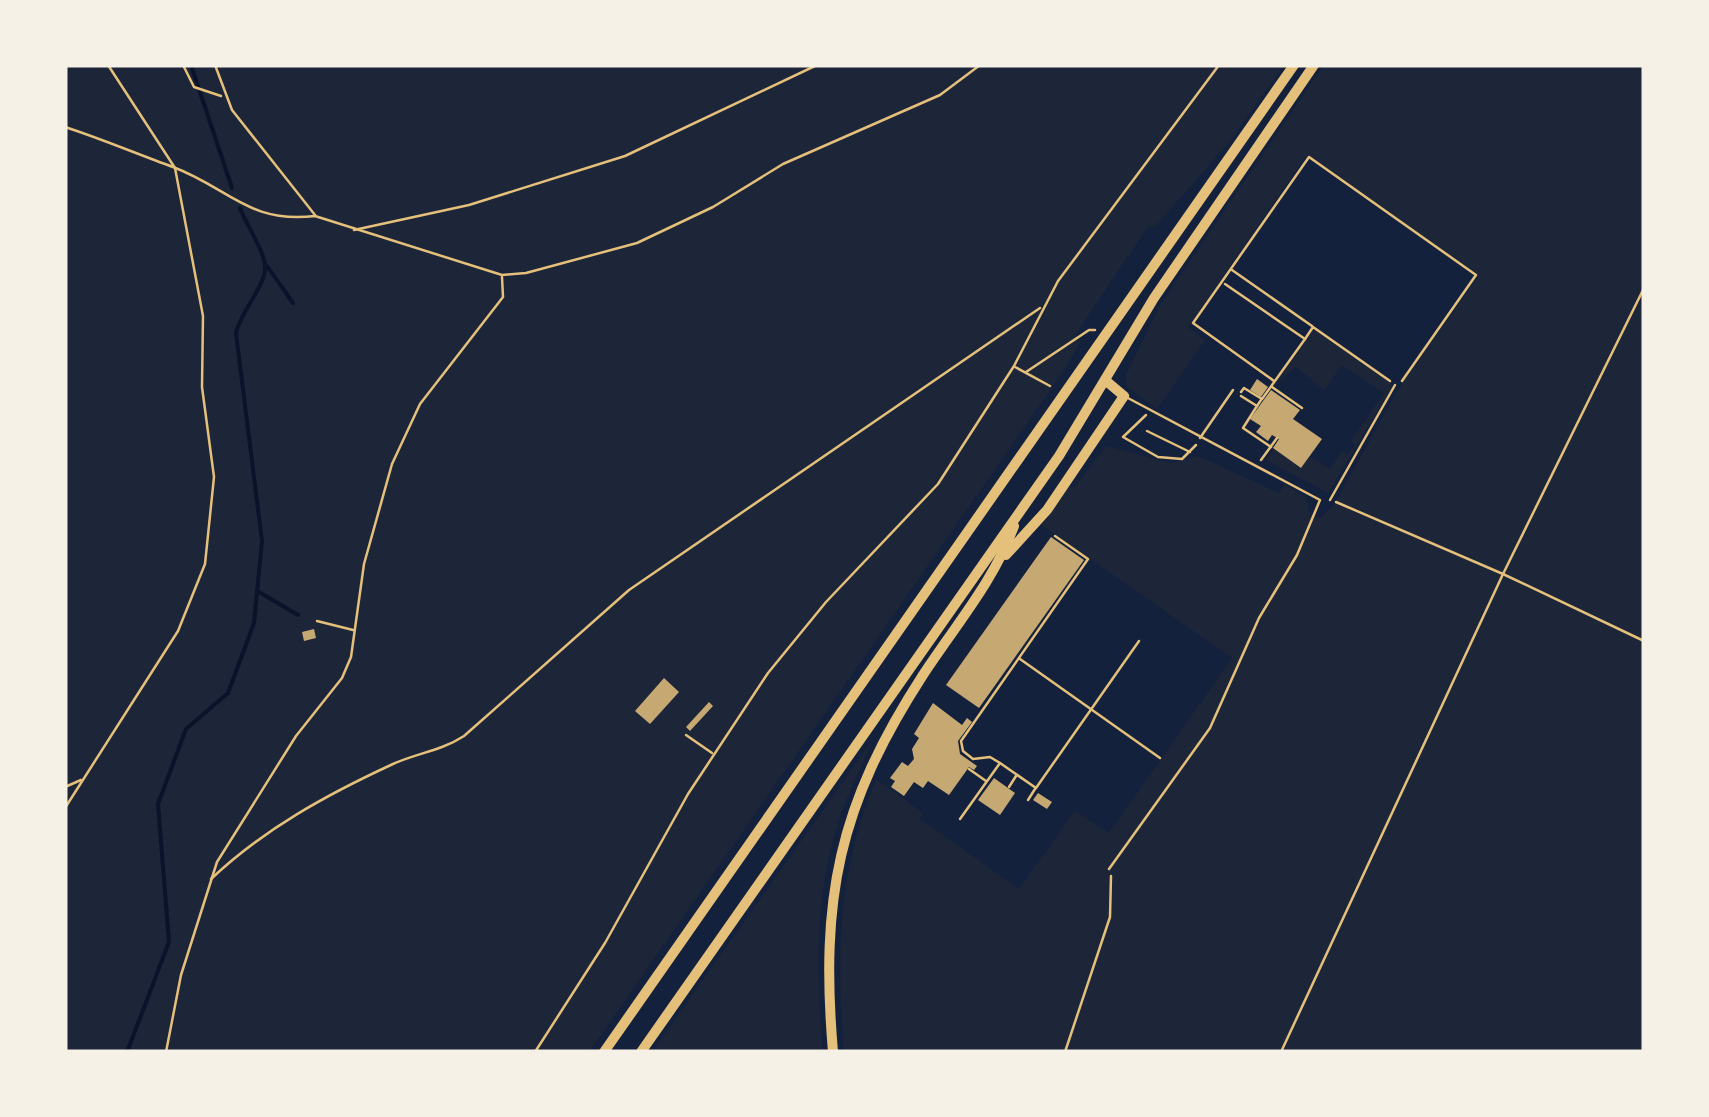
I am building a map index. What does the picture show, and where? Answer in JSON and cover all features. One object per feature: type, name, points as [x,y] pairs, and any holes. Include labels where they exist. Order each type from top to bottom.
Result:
[{"type":"highway","points":[[604,1052],[1294,65]]},
{"type":"highway","points":[[642,1052],[1020,511],[1215,206],[1314,65]]},
{"type":"highway","points":[[833,1052],[827,938],[847,827],[900,714],[1002,560],[1047,510],[1124,396],[1105,380]]},
{"type":"highway","points":[[1002,560],[1020,511]]},
{"type":"lane","points":[[1330,500],[1396,385]]},
{"type":"lane","points":[[1200,440],[1233,390]]},
{"type":"lane","points":[[1109,869],[1210,728],[1259,618],[1319,510],[1317,496],[1200,440],[1124,396]]},
{"type":"path","points":[[65,808],[178,631],[205,564],[214,478],[202,387],[203,316],[175,168],[108,65]]},
{"type":"path","points":[[183,65],[194,87],[223,96]]},
{"type":"path","points":[[215,65],[223,96],[316,216]]},
{"type":"path","points":[[354,230],[469,205],[625,156],[817,65]]},
{"type":"path","points":[[65,127],[175,168],[253,210],[285,220],[316,216],[446,254],[502,276],[636,243],[714,207],[783,164],[940,95],[980,65]]},
{"type":"path","points":[[535,1052],[605,943],[713,754],[801,630],[938,484],[1014,366],[1042,306],[1098,221],[1218,65]]},
{"type":"path","points":[[1231,269],[1396,385],[1476,274],[1309,157],[1231,269],[1223,282],[1193,324],[1274,381]]},
{"type":"path","points":[[166,1052],[181,975],[210,879],[296,736],[342,678],[351,657],[364,564],[392,464],[420,404],[504,297],[502,276]]},
{"type":"path","points":[[1223,282],[1305,339]]},
{"type":"path","points":[[1281,1052],[1503,574],[1644,288]]},
{"type":"path","points":[[210,879],[247,845],[298,812],[360,779],[403,760],[440,751],[464,736],[629,590],[1042,306]]},
{"type":"path","points":[[1271,447],[1242,428],[1313,327]]},
{"type":"path","points":[[1026,372],[1089,330],[1106,331]]},
{"type":"path","points":[[1014,366],[1050,386]]},
{"type":"path","points":[[1271,386],[1302,408]]},
{"type":"path","points":[[1240,395],[1244,388],[1262,400]]},
{"type":"path","points":[[1233,390],[1257,406]]},
{"type":"path","points":[[1148,412],[1122,437],[1158,457],[1182,459],[1200,440]]},
{"type":"path","points":[[1147,431],[1192,452]]},
{"type":"path","points":[[1256,465],[1277,438]]},
{"type":"path","points":[[1330,500],[1503,574],[1644,642]]},
{"type":"path","points":[[1036,788],[990,756],[973,759],[962,751],[961,741],[1088,559],[1055,536]]},
{"type":"path","points":[[316,621],[354,630]]},
{"type":"path","points":[[1028,800],[1139,641]]},
{"type":"path","points":[[1019,658],[1160,758]]},
{"type":"path","points":[[686,735],[713,754]]},
{"type":"path","points":[[960,819],[1000,763]]},
{"type":"path","points":[[969,769],[987,782]]},
{"type":"path","points":[[65,787],[74,786],[86,775]]},
{"type":"path","points":[[1008,787],[1017,775]]},
{"type":"path","points":[[1065,1052],[1110,916],[1109,869]]},
{"type":"shaded area","points":[[65,65],[1284,65],[1230,141],[1154,228],[1149,225],[1076,334],[1081,342],[1062,373],[589,1052],[65,1052]]},
{"type":"shaded area","points":[[1324,65],[1644,65],[1644,1052],[844,1052],[840,982],[843,914],[854,847],[876,779],[923,813],[920,819],[1019,889],[1075,811],[1109,833],[1232,658],[1042,525],[1070,486],[1074,488],[1106,446],[1171,463],[1198,456],[1279,493],[1284,484],[1307,498],[1309,512],[1321,518],[1334,504],[1398,390],[1479,275],[1307,155],[1188,327],[1205,340],[1157,409],[1127,387],[1126,375],[1160,305]]},
{"type":"shaded area","points":[[1314,329],[1393,385],[1328,493],[1266,460],[1274,449],[1301,468],[1310,457],[1330,469],[1342,451],[1347,455],[1355,445],[1351,441],[1384,393],[1342,365],[1324,390],[1296,367],[1274,386]]},
{"type":"shaded area","points":[[872,741],[839,820],[825,877],[818,964],[823,1052],[652,1052]]},
{"type":"building","points":[[1257,379],[1268,387],[1261,397],[1250,390]]},
{"type":"building","points":[[1271,390],[1300,410],[1293,419],[1322,439],[1301,468],[1273,448],[1279,439],[1272,435],[1268,441],[1256,432],[1261,426],[1250,419]]},
{"type":"building","points":[[1051,537],[1084,560],[979,708],[946,685]]},
{"type":"building","points":[[314,629],[316,638],[304,641],[302,632]]},
{"type":"building","points":[[664,678],[679,692],[650,724],[635,711]]},
{"type":"building","points":[[709,702],[713,706],[690,731],[686,727]]},
{"type":"building","points":[[933,703],[962,725],[967,718],[972,722],[958,741],[960,754],[977,766],[974,770],[969,767],[949,795],[928,781],[923,788],[914,782],[904,796],[891,787],[895,781],[890,778],[902,762],[908,766],[914,759],[912,749],[919,738],[914,734]]},
{"type":"building","points":[[994,778],[1015,793],[1000,815],[978,800]]},
{"type":"building","points":[[1038,793],[1052,802],[1047,809],[1033,800]]},
{"type":"waterway","points":[[191,65],[232,188]]},
{"type":"waterway","points":[[127,1052],[169,942],[158,804],[186,729],[228,693],[254,623],[262,541],[236,333],[262,282],[265,267],[240,208]]},
{"type":"waterway","points":[[267,266],[293,303]]},
{"type":"waterway","points":[[259,592],[298,615]]}]
